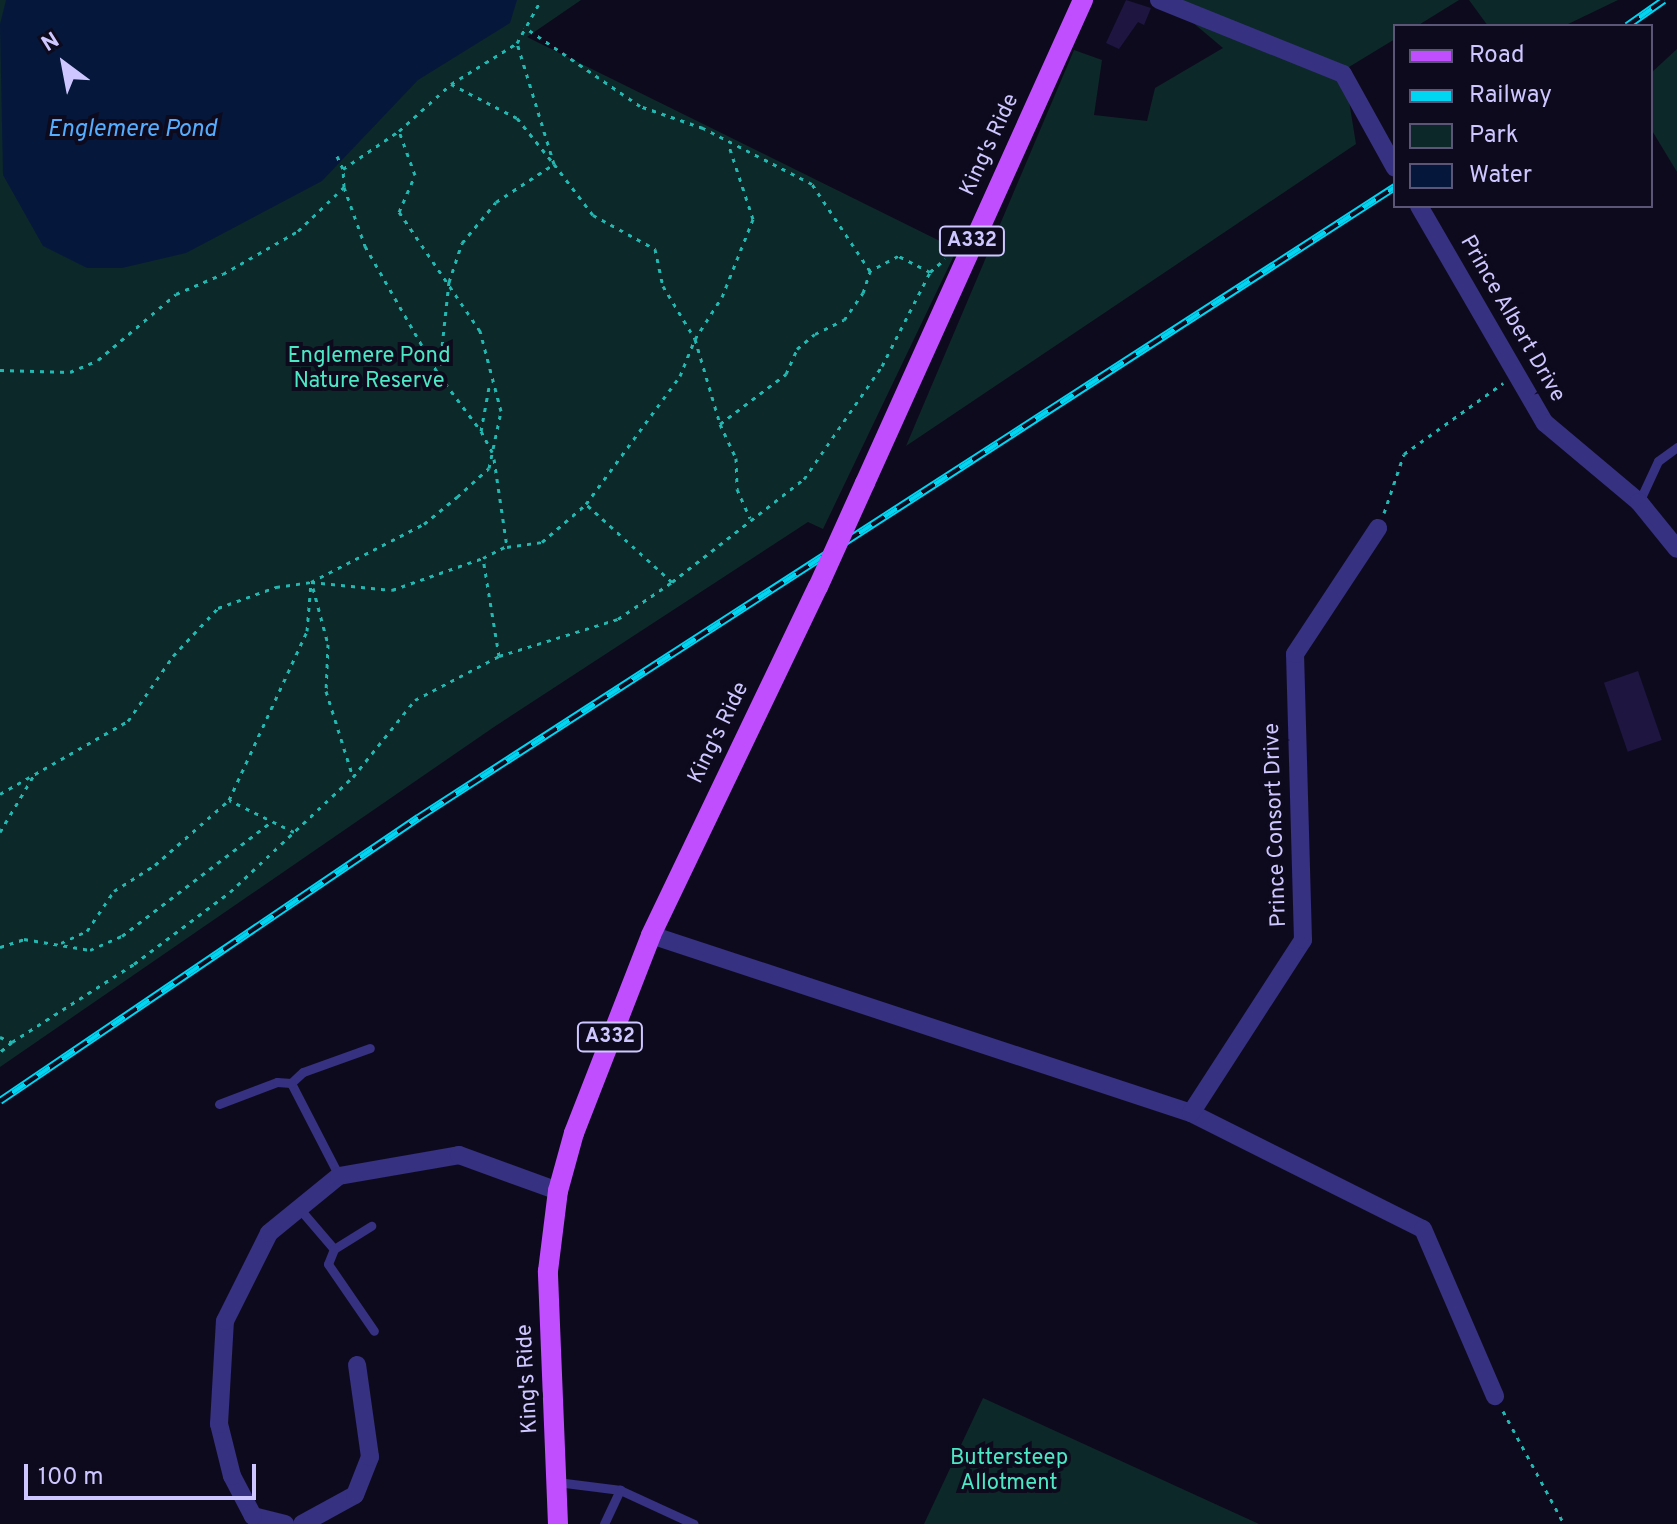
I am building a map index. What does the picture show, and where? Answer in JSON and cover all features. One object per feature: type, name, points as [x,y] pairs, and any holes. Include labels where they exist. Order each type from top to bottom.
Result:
[{"type":"main road","name":"King's Ride","points":[[558,1524],[548,1271],[558,1191],[574,1133],[651,935],[818,587],[1083,0]]},
{"type":"street","points":[[1159,0],[1343,74],[1393,165]]},
{"type":"street","name":"Prince Albert Drive","points":[[1420,208],[1545,423],[1639,502],[1677,549]]},
{"type":"street","name":"Prince Consort Drive","points":[[1191,1113],[1303,940],[1295,654],[1378,528]]},
{"type":"street","points":[[651,935],[1191,1113],[1423,1229],[1495,1396]]},
{"type":"street","points":[[285,1524],[253,1516],[232,1476],[219,1424],[218,1386],[225,1321],[257,1251],[298,1207],[339,1176],[459,1155],[558,1191]]},
{"type":"street","points":[[302,1524],[355,1495],[370,1457],[357,1365]]},
{"type":"lane","points":[[1639,502],[1658,461],[1677,447]]},
{"type":"lane","points":[[219,1104],[277,1082],[291,1083],[303,1072],[370,1048]]},
{"type":"lane","points":[[291,1083],[339,1176]]},
{"type":"lane","points":[[298,1207],[334,1249]]},
{"type":"lane","points":[[371,1226],[334,1249],[328,1264],[374,1331]]},
{"type":"lane","points":[[557,1482],[620,1490],[694,1524]]},
{"type":"lane","points":[[604,1524],[620,1490]]},
{"type":"path","points":[[343,169],[399,131],[451,84],[517,43],[541,0]]},
{"type":"path","points":[[524,27],[640,106],[703,128],[729,146],[758,155],[812,184],[870,271]]},
{"type":"path","points":[[517,43],[554,164]]},
{"type":"path","points":[[451,84],[517,118],[593,215],[655,249],[663,286],[695,339],[720,424],[736,458],[737,489],[750,519]]},
{"type":"path","points":[[399,131],[415,175],[399,212],[480,331],[501,411],[493,433],[494,457],[507,547]]},
{"type":"path","points":[[0,794],[128,721],[173,656],[218,608],[276,587],[311,582],[392,590],[507,547],[542,542],[586,504],[680,376],[695,339],[722,297],[753,219],[729,146]]},
{"type":"path","points":[[337,156],[343,169],[344,187],[365,246],[439,375],[481,431],[494,457]]},
{"type":"path","points":[[439,375],[449,282],[462,243],[496,202],[554,164]]},
{"type":"path","points":[[0,370],[70,372],[98,360],[176,294],[223,274],[298,231],[344,187]]},
{"type":"path","points":[[0,1052],[134,964],[230,892],[353,777],[415,700],[499,656],[618,619],[672,582],[804,479],[882,366],[930,272],[898,256],[870,271],[863,293],[844,320],[815,334],[797,349],[786,374],[720,424]]},
{"type":"path","points":[[1378,528],[1404,454],[1460,409],[1516,374]]},
{"type":"path","points":[[481,431],[491,379]]},
{"type":"path","points":[[311,582],[424,524],[489,468],[494,457]]},
{"type":"path","points":[[586,504],[672,582]]},
{"type":"path","points":[[483,558],[499,656]]},
{"type":"path","points":[[311,582],[328,644],[326,691],[353,777]]},
{"type":"path","points":[[59,945],[87,931],[114,891],[155,865],[229,800],[307,631],[311,582]]},
{"type":"path","points":[[0,832],[34,775]]},
{"type":"path","points":[[229,800],[294,832]]},
{"type":"path","points":[[0,947],[24,939],[90,950],[122,936],[271,822]]},
{"type":"path","points":[[0,1037],[12,1042]]},
{"type":"path","points":[[1495,1396],[1564,1524]]},
{"type":"green space","name":"Englemere Pond Nature Reserve","points":[[0,0],[581,0],[527,37],[948,245],[959,245],[823,529],[808,522],[494,727],[0,1067]]},
{"type":"green space","points":[[1166,0],[1459,0],[1420,24],[1393,24],[1393,40],[1344,70],[1356,144],[906,446],[1074,50],[1102,60],[1094,115],[1147,121],[1155,88],[1223,48]]},
{"type":"green space","points":[[1469,0],[1618,0],[1568,24],[1487,24]]},
{"type":"green space","points":[[1677,49],[1677,172],[1653,132],[1653,71]]},
{"type":"green space","name":"Buttersteep Allotment","points":[[983,1398],[1259,1524],[924,1524]]},
{"type":"water","name":"Englemere Pond","points":[[6,0],[517,0],[510,23],[418,80],[322,181],[186,253],[122,268],[87,268],[43,246],[3,175],[0,24]]},
{"type":"building","points":[[1126,0],[1151,8],[1144,25],[1138,22],[1119,49],[1106,43]]},
{"type":"building","points":[[1638,671],[1662,740],[1628,752],[1604,683]]},
{"type":"railway","points":[[1630,24],[1664,0]]},
{"type":"railway","points":[[0,1101],[418,818],[1393,188]]}]
